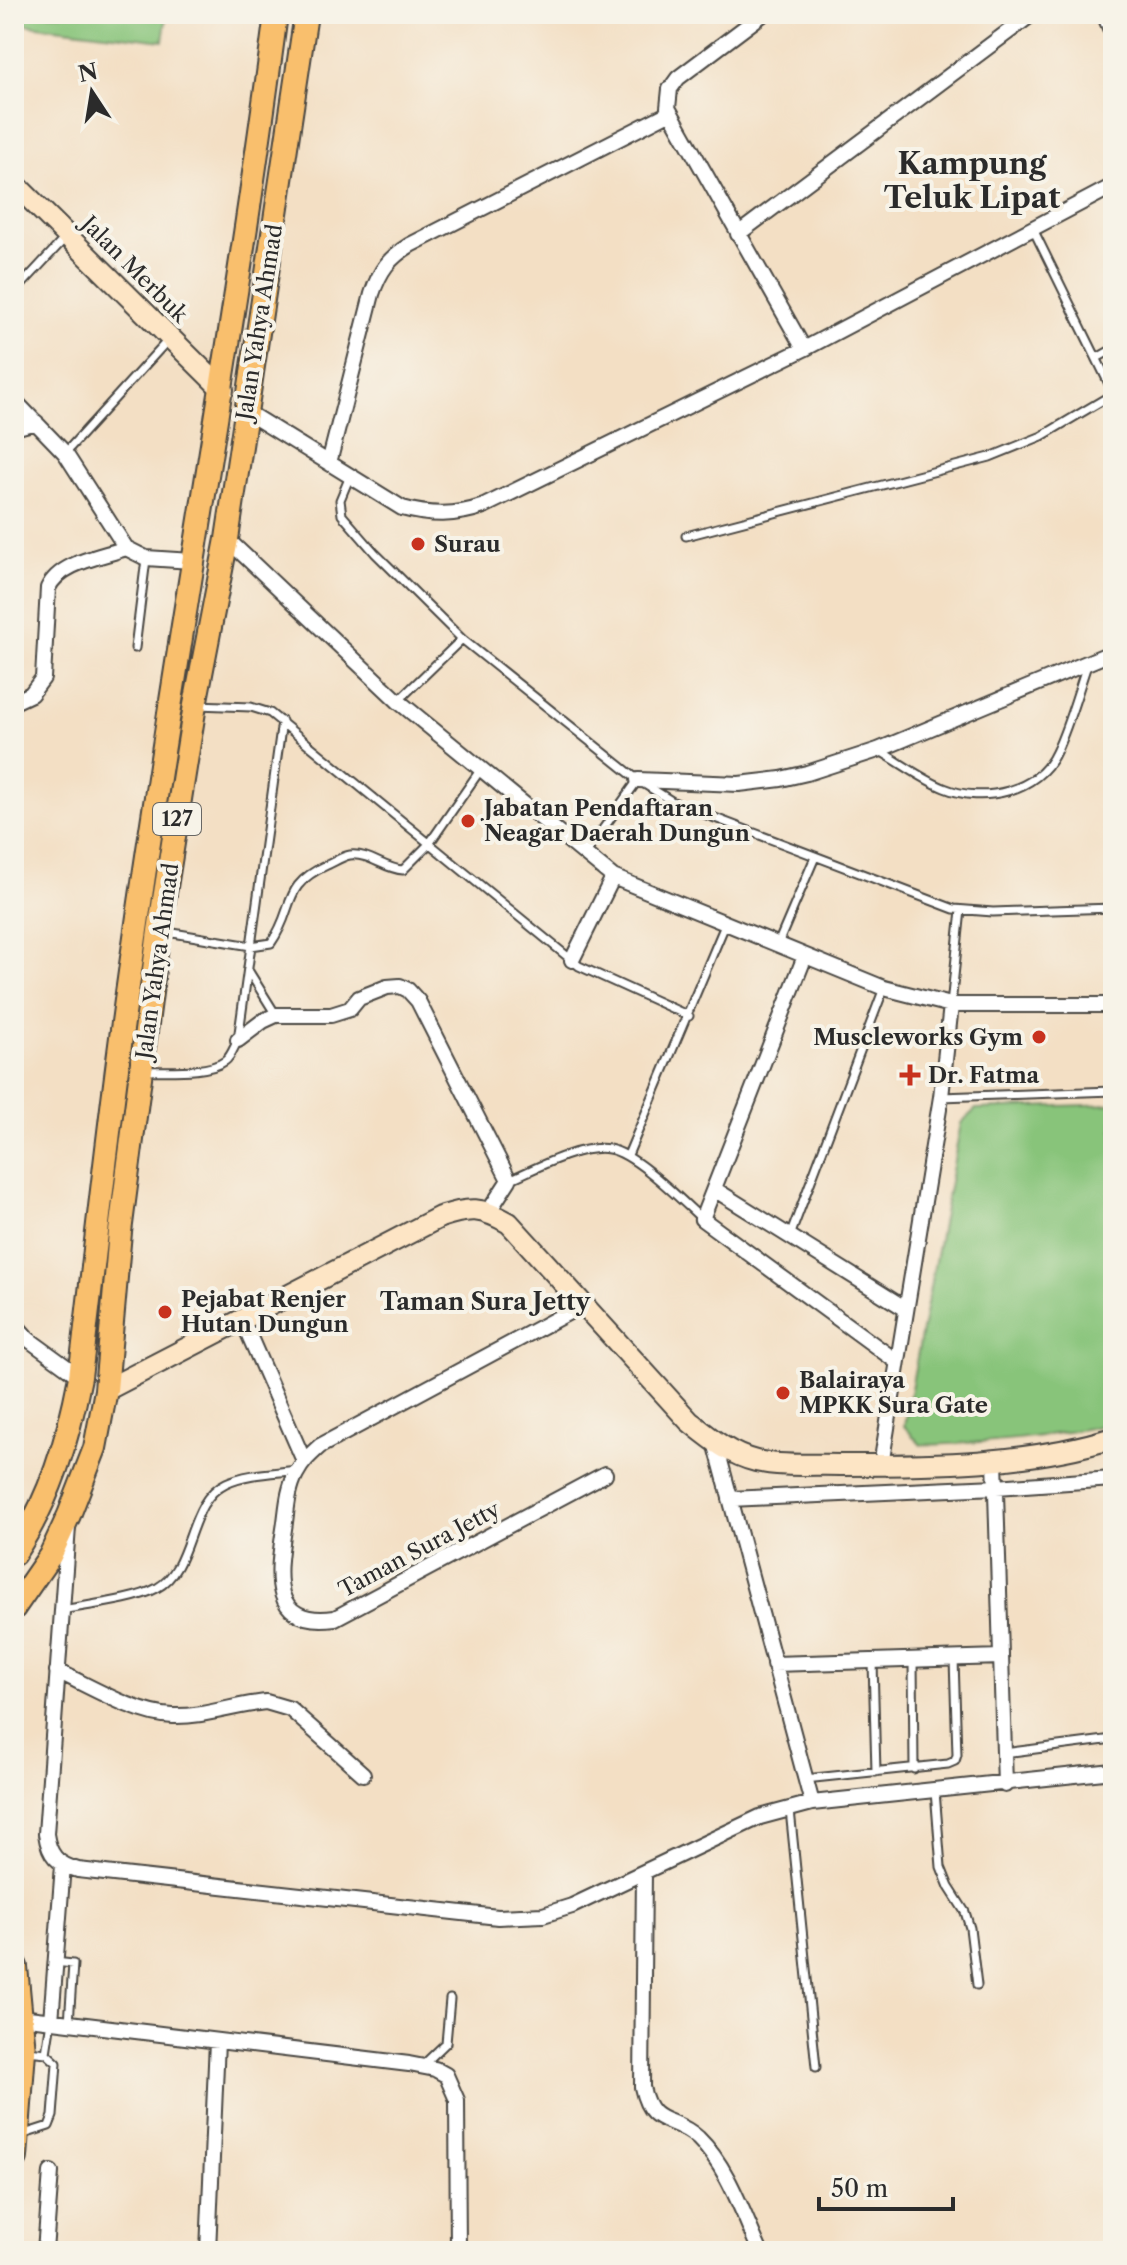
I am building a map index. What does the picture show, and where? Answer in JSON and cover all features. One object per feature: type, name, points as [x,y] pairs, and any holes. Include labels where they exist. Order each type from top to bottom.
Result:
[{"type":"highway","points":[[14,1967],[20,2017],[34,2052],[15,2147]]},
{"type":"main road","name":"Jalan Yahya Ahmad","points":[[17,1545],[39,1512],[69,1435],[80,1377],[128,981],[192,561],[223,390],[276,14]]},
{"type":"main road","name":"Jalan Yahya Ahmad","points":[[14,1608],[50,1556],[69,1515],[95,1448],[106,1390],[120,1232],[159,931],[195,705],[227,539],[306,14]]},
{"type":"street","points":[[763,14],[678,78],[668,98],[669,113],[804,349]]},
{"type":"street","points":[[738,234],[1032,14]]},
{"type":"street","points":[[1104,14],[1113,35]]},
{"type":"street","points":[[329,463],[372,294],[387,262],[410,245],[669,113]]},
{"type":"street","name":"Jalan Merbuk","points":[[14,183],[223,390]]},
{"type":"street","points":[[245,411],[402,508],[425,515],[465,512],[484,506],[804,349],[1113,186]]},
{"type":"street","points":[[14,400],[65,453],[126,548],[146,558],[192,561]]},
{"type":"street","points":[[14,428],[36,422]]},
{"type":"street","points":[[227,539],[398,701],[613,877],[884,988],[951,1005],[1113,1005]]},
{"type":"street","points":[[14,702],[31,694],[43,678],[48,588],[52,578],[65,569],[126,548]]},
{"type":"street","points":[[638,780],[739,784],[807,773],[878,750],[1113,652]]},
{"type":"street","points":[[572,960],[613,877]]},
{"type":"street","points":[[805,956],[702,1219],[896,1361]]},
{"type":"street","points":[[238,1040],[276,1015],[331,1015],[350,1009],[359,998],[373,992],[400,986],[408,990],[418,1001],[509,1180],[489,1211]]},
{"type":"street","points":[[881,1465],[941,1097],[951,1005]]},
{"type":"street","points":[[714,1189],[906,1309]]},
{"type":"street","points":[[106,1390],[440,1217],[465,1209],[489,1211],[509,1223],[664,1396],[715,1442],[757,1461],[881,1465],[995,1460],[1074,1449],[1113,1438]]},
{"type":"street","points":[[242,1319],[301,1465],[320,1446],[584,1304]]},
{"type":"street","points":[[14,1323],[28,1339],[80,1377]]},
{"type":"street","points":[[715,1442],[812,1803]]},
{"type":"street","points":[[995,1460],[1005,1785]]},
{"type":"street","name":"Taman Sura Jetty","points":[[301,1465],[289,1495],[278,1581],[285,1603],[294,1612],[319,1620],[349,1612],[605,1474]]},
{"type":"street","points":[[730,1499],[1113,1479]]},
{"type":"street","points":[[69,1515],[46,1834],[48,1848],[63,1865],[78,1870],[498,1917],[543,1915],[556,1912],[760,1817],[790,1808],[812,1803],[1005,1785],[1113,1771]]},
{"type":"street","points":[[774,1664],[1001,1657]]},
{"type":"street","points":[[57,1671],[128,1704],[170,1716],[194,1715],[266,1702],[277,1704],[290,1709],[363,1774]]},
{"type":"street","points":[[51,2021],[63,1865]]},
{"type":"street","points":[[644,1872],[642,2087],[645,2100],[655,2116],[685,2128],[707,2150],[723,2172],[760,2251]]},
{"type":"street","points":[[20,2017],[421,2066],[446,2075],[457,2100],[458,2251]]},
{"type":"street","points":[[208,2251],[217,2041]]},
{"type":"street","points":[[45,2251],[51,2172]]},
{"type":"lane","points":[[686,536],[1017,448],[1113,393],[1033,229]]},
{"type":"lane","points":[[14,293],[67,236]]},
{"type":"lane","points":[[65,453],[170,338]]},
{"type":"lane","points":[[1097,358],[1113,349]]},
{"type":"lane","points":[[350,476],[340,500],[342,515],[462,639],[638,780],[673,802],[939,905],[993,912],[1113,908]]},
{"type":"lane","points":[[135,648],[146,558]]},
{"type":"lane","points":[[398,701],[462,639]]},
{"type":"lane","points":[[878,750],[946,789],[992,793],[1024,787],[1038,777],[1056,754],[1088,663]]},
{"type":"lane","points":[[195,705],[261,709],[282,721],[572,960],[598,976],[689,1016]]},
{"type":"lane","points":[[141,1071],[204,1069],[217,1065],[228,1060],[238,1040],[282,721]]},
{"type":"lane","points":[[159,931],[251,946],[271,943],[281,929],[291,896],[306,875],[349,855],[371,858],[391,869],[403,870],[429,844],[481,769]]},
{"type":"lane","points":[[585,854],[638,780]]},
{"type":"lane","points":[[777,946],[815,857]]},
{"type":"lane","points":[[951,1005],[961,910]]},
{"type":"lane","points":[[628,1155],[725,925]]},
{"type":"lane","points":[[248,970],[276,1015]]},
{"type":"lane","points":[[789,1238],[884,988]]},
{"type":"lane","points":[[941,1097],[1113,1091]]},
{"type":"lane","points":[[509,1180],[591,1149],[609,1148],[628,1155],[702,1219]]},
{"type":"lane","points":[[62,1610],[159,1588],[175,1569],[205,1501],[213,1491],[231,1480],[301,1465]]},
{"type":"lane","points":[[805,1779],[914,1769],[955,1761],[954,1659]]},
{"type":"lane","points":[[913,1660],[914,1769]]},
{"type":"lane","points":[[873,1662],[876,1772]]},
{"type":"lane","points":[[1004,1753],[1113,1739]]},
{"type":"lane","points":[[935,1791],[941,1867],[970,1928],[977,1985]]},
{"type":"lane","points":[[790,1808],[816,2067]]},
{"type":"lane","points":[[55,1962],[73,1964],[69,2023]]},
{"type":"lane","points":[[421,2066],[446,2043],[450,1999]]},
{"type":"lane","points":[[15,2147],[49,2126],[53,2116],[57,2063],[34,2052],[51,2021]]},
{"type":"green space","points":[[14,14],[167,14],[163,41],[14,23]]},
{"type":"green space","points":[[1113,1104],[1113,1423],[1017,1439],[921,1445],[904,1426],[961,1123],[976,1109]]},
{"type":"place","name":"Surau","points":[[418,544]]},
{"type":"place","name":"Jabatan Pendaftaran Neagar Daerah Dungun","points":[[468,821]]},
{"type":"place","name":"Muscleworks Gym","points":[[1039,1037]]},
{"type":"place","name":"Dr. Fatma","points":[[910,1075]]},
{"type":"place","name":"Pejabat Renjer Hutan Dungun","points":[[165,1312]]},
{"type":"place","name":"Balairaya MPKK Sura Gate","points":[[783,1393]]},
{"type":"district","name":"Kampung Teluk Lipat","points":[[972,181]]},
{"type":"district","name":"Taman Sura Jetty","points":[[485,1302]]}]
